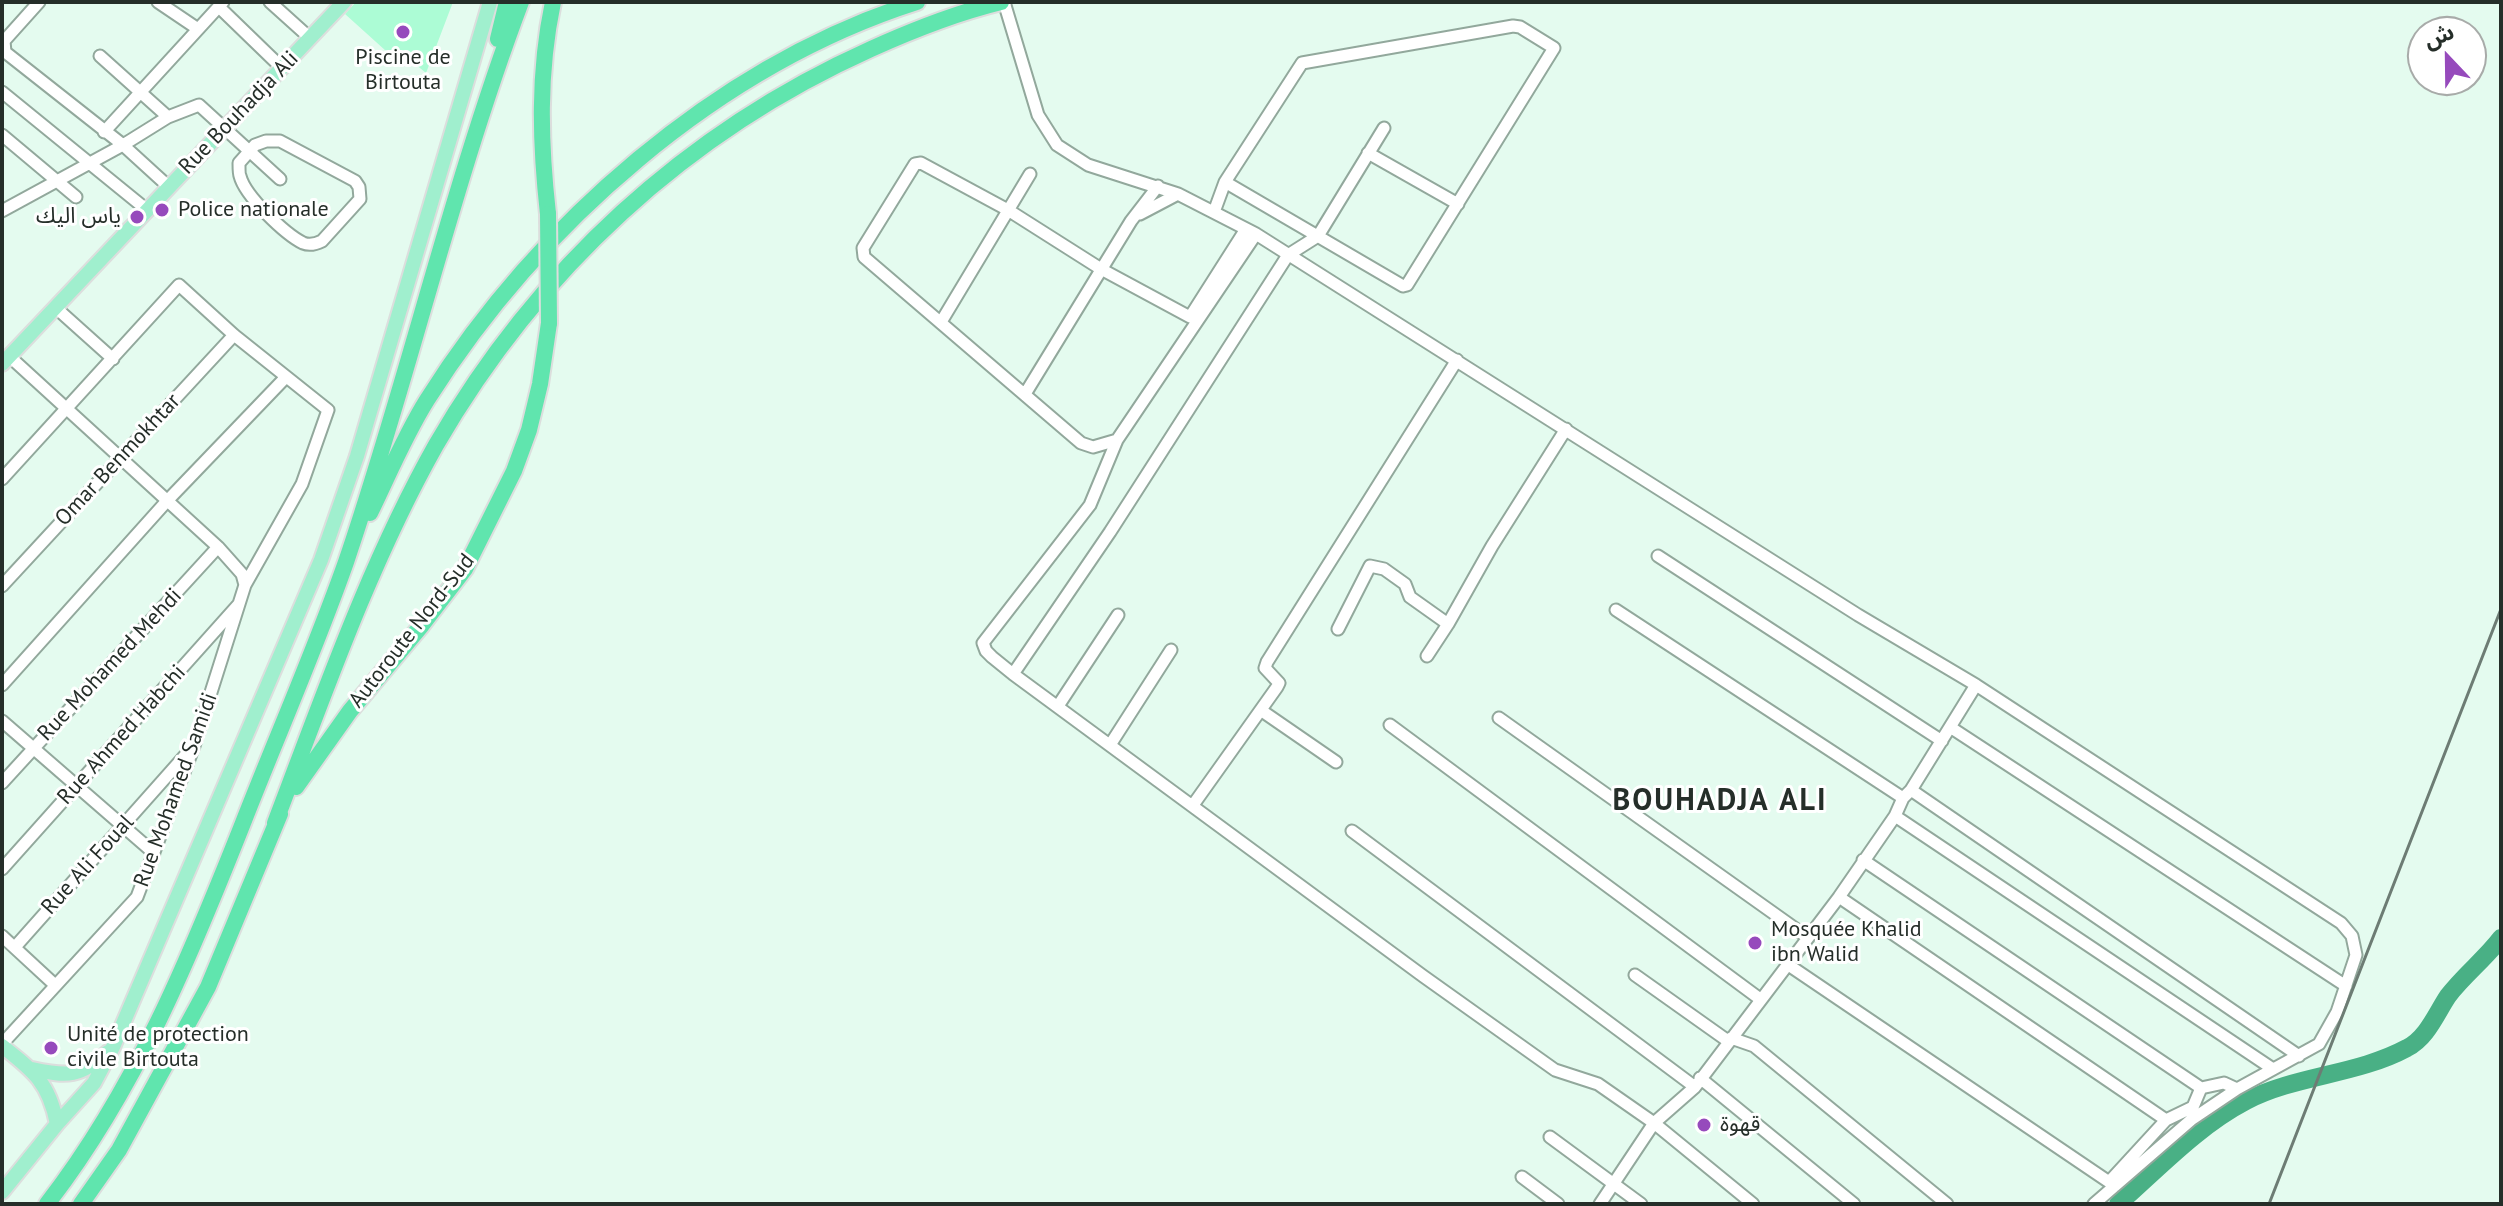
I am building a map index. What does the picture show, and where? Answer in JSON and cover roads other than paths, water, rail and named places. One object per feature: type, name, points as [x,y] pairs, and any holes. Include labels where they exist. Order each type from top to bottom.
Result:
[{"type":"highway","points":[[487,97],[507,2]]},
{"type":"highway","points":[[47,1204],[109,1117],[165,1010],[196,941],[345,564],[487,97],[521,2]]},
{"type":"highway","name":"Autoroute Nord-Sud","points":[[81,1204],[119,1150],[208,987],[275,823],[300,780],[335,730],[465,569],[514,471],[529,430],[549,323],[548,214],[541,106],[542,67],[553,2]]},
{"type":"highway","points":[[345,564],[426,402],[508,290],[558,233],[663,139],[714,102],[803,50],[917,2]]},
{"type":"highway","points":[[275,823],[338,657],[415,486],[494,353],[567,266],[623,209],[678,163],[779,95],[885,43],[940,21],[1003,2]]},
{"type":"main road","name":"Rue Bouhadja Ali","points":[[5,360],[344,2]]},
{"type":"main road","points":[[2,1192],[94,1083],[113,1047],[321,560],[357,456],[490,2]]},
{"type":"main road","points":[[2,1045],[32,1069],[47,1087],[57,1124]]},
{"type":"main road","points":[[32,1069],[60,1075],[74,1074],[95,1063],[113,1047]]},
{"type":"street","points":[[39,2],[6,32],[3,43],[5,52],[123,145],[169,187]]},
{"type":"street","points":[[158,2],[198,29]]},
{"type":"street","points":[[270,2],[310,38]]},
{"type":"street","points":[[1003,2],[1038,115],[1057,145],[1088,165],[1178,194],[1251,231],[1858,615],[1976,685],[2341,923],[2352,936],[2356,955],[2337,1012],[2319,1044],[2237,1089],[2191,1120],[2112,1184]]},
{"type":"street","points":[[104,132],[221,4],[282,68]]},
{"type":"street","points":[[1214,212],[1225,182],[1302,63],[1520,27],[1554,48],[1407,285],[1403,286],[1225,182]]},
{"type":"street","points":[[100,56],[168,117]]},
{"type":"street","points":[[2,92],[147,210]]},
{"type":"street","points":[[2,211],[168,117],[199,105],[280,179]]},
{"type":"street","points":[[1013,674],[1110,532],[1288,255],[1318,236],[1384,128]]},
{"type":"street","points":[[2,135],[76,197]]},
{"type":"street","points":[[266,141],[280,141],[355,181],[360,199],[322,241],[314,245],[304,243],[265,212],[247,192],[239,175],[239,163],[249,150],[266,141]]},
{"type":"street","points":[[1368,153],[1458,204]]},
{"type":"street","points":[[1117,440],[1093,447],[1081,443],[864,257],[863,248],[918,163],[1008,210],[1101,269],[1190,317],[1251,231]]},
{"type":"street","points":[[941,322],[1030,174]]},
{"type":"street","points":[[1025,394],[1134,216],[1158,186]]},
{"type":"street","points":[[1134,216],[1178,194]]},
{"type":"street","points":[[1251,231],[1117,440],[1090,505],[983,643],[986,651],[1013,674],[1555,1070],[1598,1084],[1654,1123],[1753,1204]]},
{"type":"street","points":[[2,479],[179,285],[286,377],[166,502],[2,685]]},
{"type":"street","points":[[55,307],[113,359]]},
{"type":"street","name":"Omar Benmokhtar","points":[[2,586],[234,335]]},
{"type":"street","points":[[5,360],[66,410],[218,547],[242,574],[245,585]]},
{"type":"street","points":[[1193,805],[1279,683],[1267,673],[1267,662],[1457,360]]},
{"type":"street","name":"Rue Mohamed Samidi","points":[[2,1045],[137,897],[194,746],[245,585],[302,484],[328,410],[286,377]]},
{"type":"street","points":[[1427,656],[1566,429]]},
{"type":"street","name":"Rue Mohamed Mehdi","points":[[2,783],[218,547]]},
{"type":"street","points":[[1658,556],[1942,741]]},
{"type":"street","points":[[1338,629],[1370,566],[1384,569],[1405,584],[1410,597],[1448,624]]},
{"type":"street","name":"Rue Ahmed Habchi","points":[[2,869],[242,601]]},
{"type":"street","points":[[1616,610],[1907,794],[2299,1056]]},
{"type":"street","points":[[1058,706],[1118,615]]},
{"type":"street","points":[[1110,745],[1171,650]]},
{"type":"street","points":[[1600,1204],[1654,1123],[1698,1083],[1839,897],[1895,816],[1976,685]]},
{"type":"street","points":[[1262,711],[1336,762]]},
{"type":"street","points":[[1499,718],[1807,937]]},
{"type":"street","points":[[2,721],[154,853]]},
{"type":"street","points":[[1390,725],[1760,999]]},
{"type":"street","points":[[1950,727],[2346,986]]},
{"type":"street","name":"Rue Ali Foual","points":[[15,947],[194,746]]},
{"type":"street","points":[[1895,816],[2273,1069]]},
{"type":"street","points":[[1352,831],[1698,1083],[1854,1204]]},
{"type":"street","points":[[1863,860],[2201,1088],[2224,1083],[2237,1089]]},
{"type":"street","points":[[1839,897],[2166,1120]]},
{"type":"street","points":[[2,936],[55,985]]},
{"type":"street","points":[[1787,964],[2112,1184]]},
{"type":"street","points":[[1635,975],[1729,1039],[1754,1046],[1947,1204]]},
{"type":"street","points":[[2094,1204],[2166,1120],[2193,1107],[2201,1088]]},
{"type":"street","points":[[1550,1137],[1641,1204]]},
{"type":"street","points":[[1522,1177],[1558,1204]]},
{"type":"waterway","points":[[2118,1204],[2195,1135],[2246,1101],[2265,1092],[2368,1064],[2414,1044],[2426,1032],[2454,988],[2501,938]]},
{"type":"railway","points":[[2269,1204],[2501,609]]},
{"type":"place","name":"Piscine de Birtouta","points":[[403,32]]},
{"type":"place","name":"Police nationale","points":[[162,210]]},
{"type":"place","name":"ياس اليك","points":[[137,217]]},
{"type":"place","name":"Mosquée Khalid ibn Walid","points":[[1755,943]]},
{"type":"place","name":"Unité de protection civile Birtouta","points":[[51,1048]]},
{"type":"place","name":"قهوة","points":[[1704,1125]]},
{"type":"district","name":"BOUHADJA ALI","points":[[1720,801]]}]
